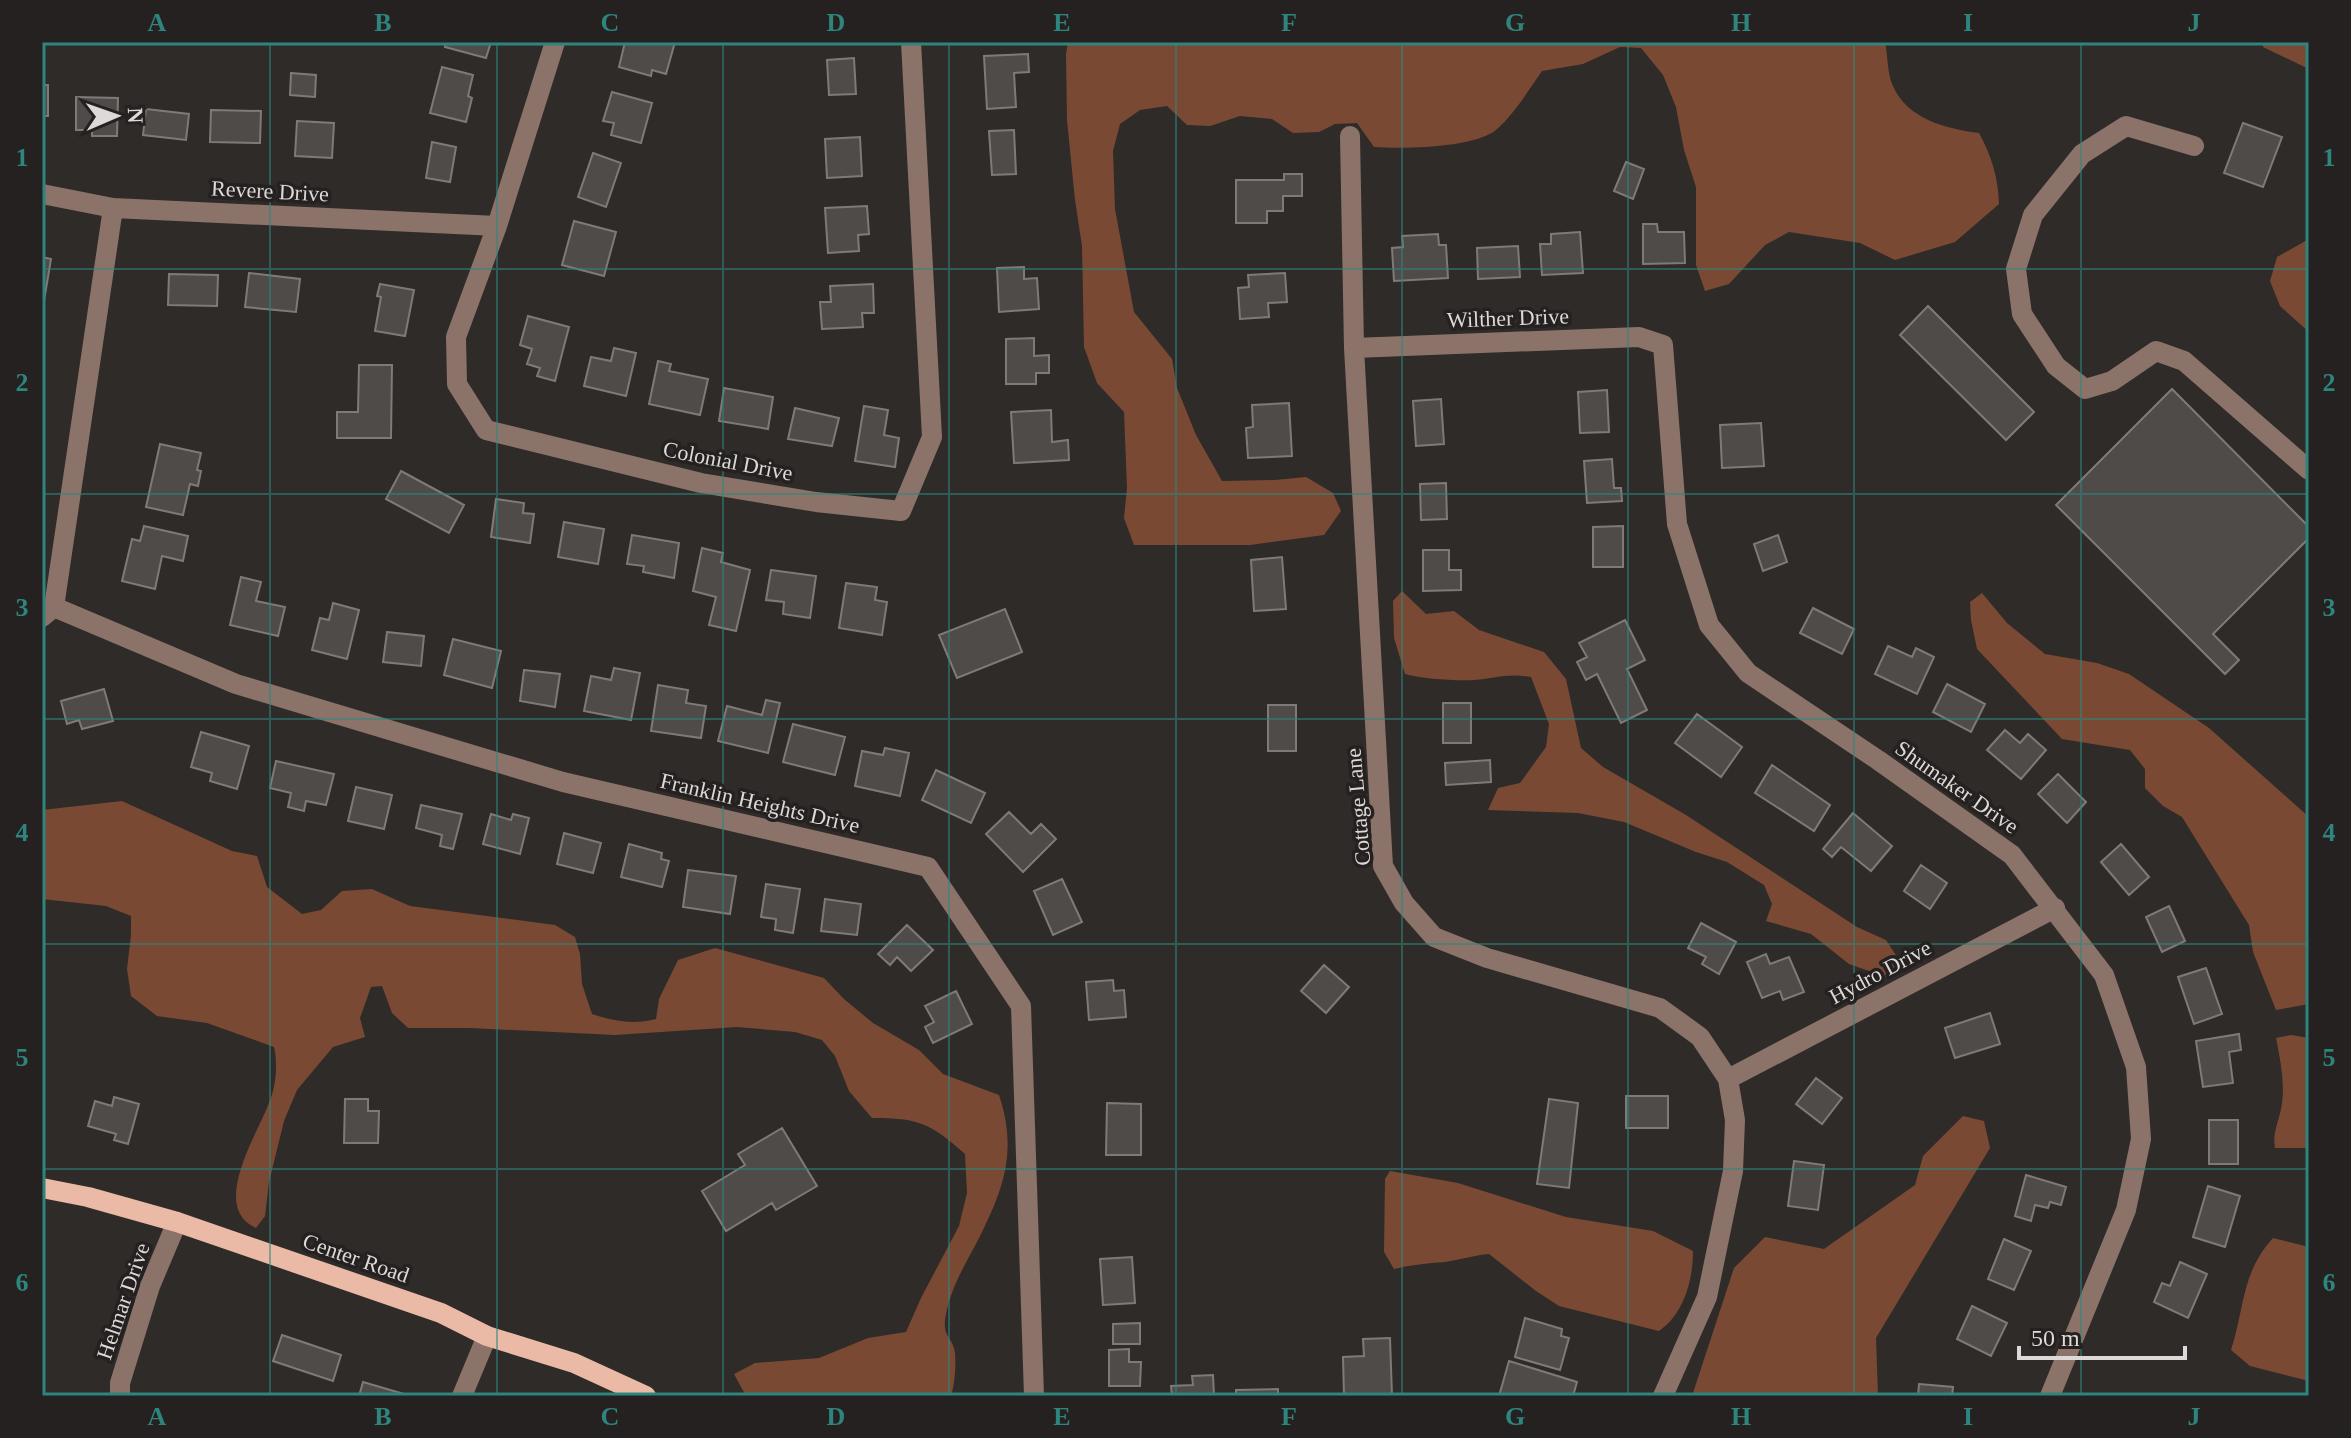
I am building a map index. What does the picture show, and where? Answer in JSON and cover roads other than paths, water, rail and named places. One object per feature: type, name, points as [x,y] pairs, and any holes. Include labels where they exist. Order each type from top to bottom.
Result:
[{"type":"main road","name":"Center Road","points":[[42,1188],[88,1197],[177,1222],[441,1313],[487,1336],[574,1363],[646,1396]]},
{"type":"street","name":"Colonial Drive","points":[[555,42],[497,226],[456,337],[457,384],[486,430],[701,483],[816,502],[901,511],[932,437],[911,42]]},
{"type":"street","points":[[2194,146],[2126,126],[2082,154],[2033,215],[2016,269],[2022,314],[2056,366],[2085,389],[2112,381],[2156,351],[2184,361],[2309,470]]},
{"type":"street","name":"Cottage Lane","points":[[1350,136],[1354,348],[1383,866],[1404,903],[1434,937],[1487,958],[1660,1008],[1700,1037],[1728,1079],[1735,1120],[1733,1171],[1707,1297],[1663,1396]]},
{"type":"street","name":"Revere Drive","points":[[42,194],[113,208],[497,226]]},
{"type":"street","points":[[48,612],[113,208]]},
{"type":"street","name":"Wilther Drive","points":[[1354,348],[1639,337],[1663,345]]},
{"type":"street","name":"Shumaker Drive","points":[[1663,345],[1677,524],[1709,625],[1748,673],[2012,855],[2104,975],[2136,1067],[2141,1139],[2126,1210],[2050,1396]]},
{"type":"street","name":"Franklin Heights Drive","points":[[48,612],[236,684],[533,773],[928,867],[1021,1006],[1034,1396]]},
{"type":"street","name":"Hydro Drive","points":[[1728,1079],[2055,908]]},
{"type":"street","name":"Helmar Drive","points":[[120,1396],[120,1383],[150,1286],[177,1222]]},
{"type":"street","points":[[462,1396],[487,1336]]}]
